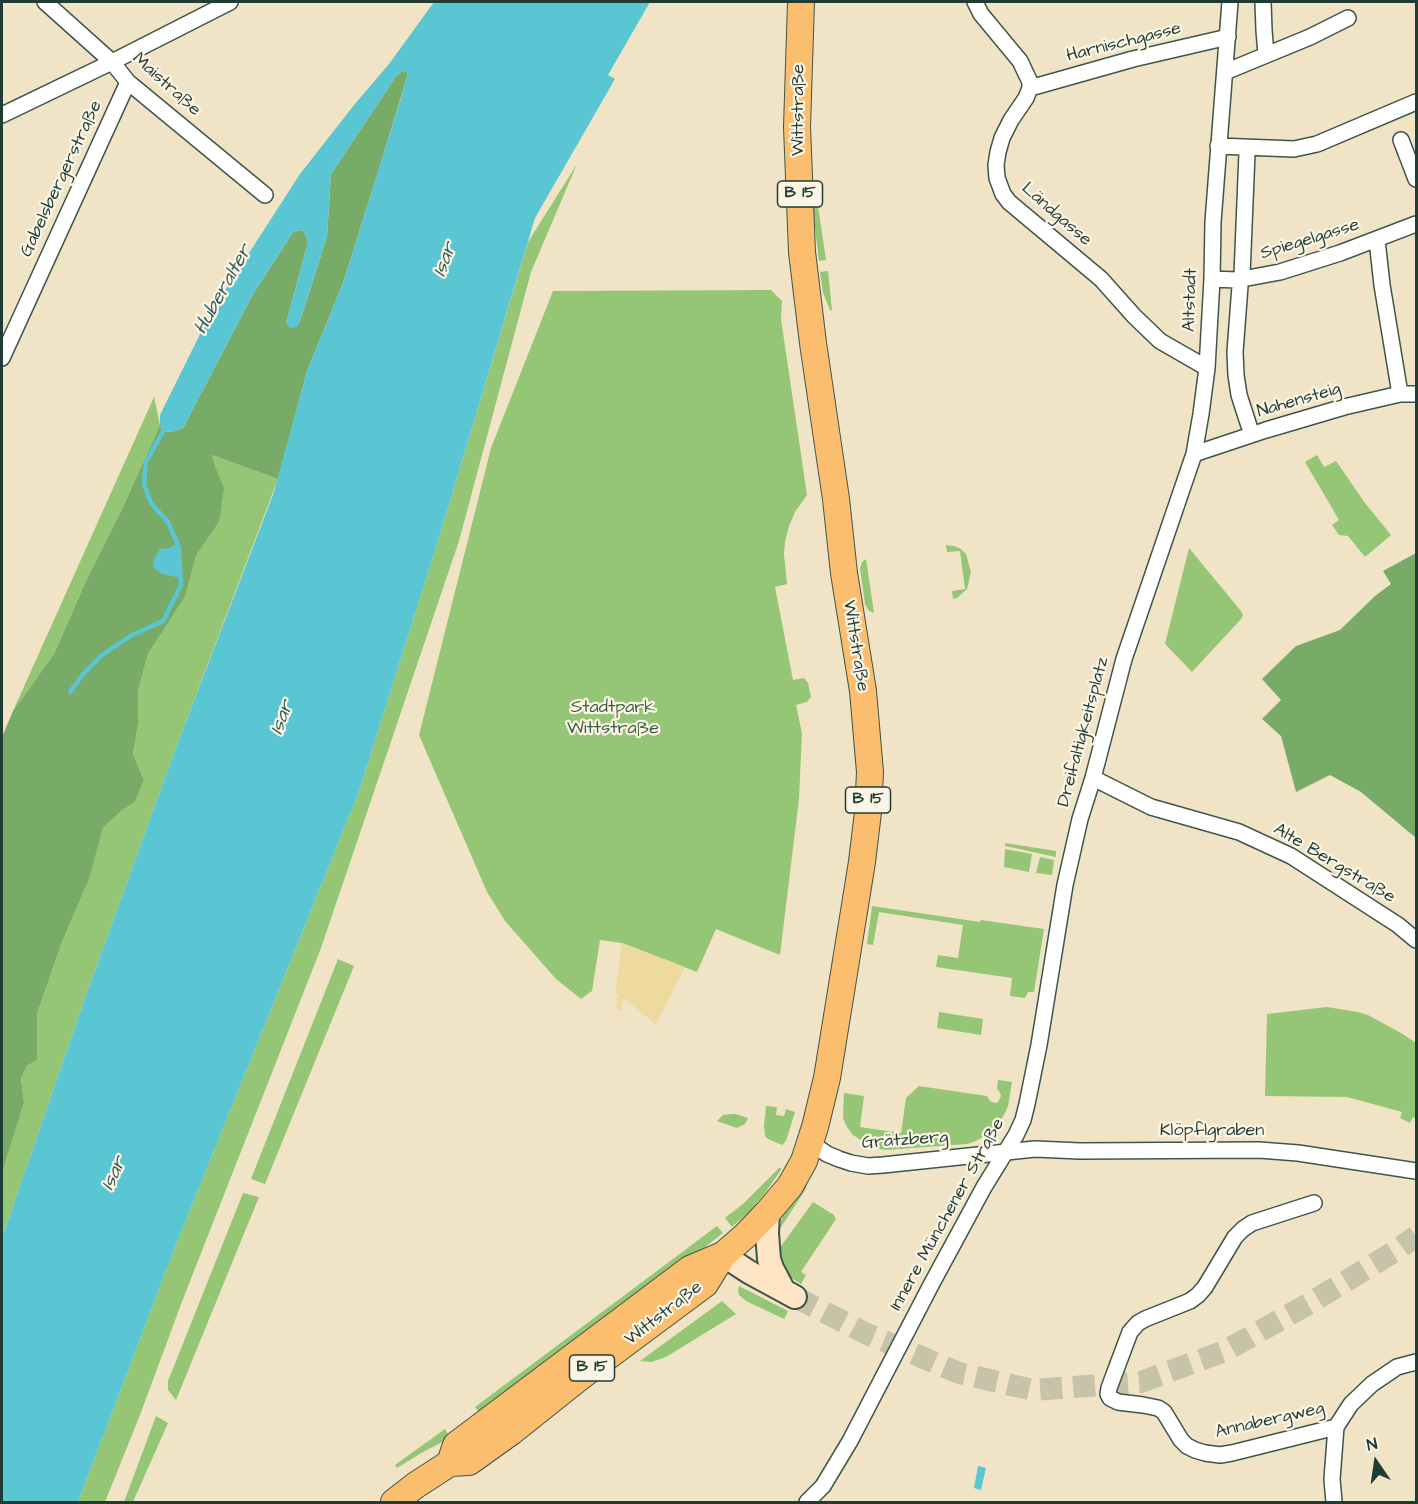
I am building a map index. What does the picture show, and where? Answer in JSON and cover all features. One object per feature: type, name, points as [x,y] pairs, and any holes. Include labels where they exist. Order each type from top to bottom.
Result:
[{"type":"main road","name":"Wittstraße","points":[[393,1503],[450,1463],[456,1445],[690,1269],[723,1256],[768,1212],[790,1185],[799,1171],[810,1143],[831,1056],[862,862],[870,772],[863,691],[844,573],[802,252],[797,127],[801,2]]},
{"type":"main road","points":[[723,1256],[790,1294],[772,1268],[769,1259],[768,1212]]},
{"type":"street","name":"Maistraße","points":[[45,2],[112,62],[128,82],[265,195]]},
{"type":"street","points":[[2,115],[230,2]]},
{"type":"street","points":[[975,2],[981,14],[1020,61],[1028,77],[1030,88]]},
{"type":"street","name":"Altstadt","points":[[1147,591],[1194,454],[1202,414],[1207,368],[1218,146],[1230,2]]},
{"type":"street","points":[[1263,2],[1266,55]]},
{"type":"street","points":[[1225,72],[1310,37],[1348,18]]},
{"type":"street","name":"Harnischgasse","points":[[1030,88],[1133,59],[1228,37]]},
{"type":"street","name":"Gabelsbergerstraße","points":[[2,358],[128,82]]},
{"type":"street","name":"Ländgasse","points":[[1030,88],[1011,120],[998,152],[997,178],[1003,194],[1009,202],[1101,279],[1160,346],[1207,368]]},
{"type":"street","points":[[1218,146],[1294,149],[1317,144],[1416,102]]},
{"type":"street","points":[[1401,140],[1416,179]]},
{"type":"street","points":[[1247,153],[1241,280],[1234,352],[1239,394],[1249,426]]},
{"type":"street","name":"Spiegelgasse","points":[[1212,279],[1241,279],[1280,272],[1377,240],[1416,224]]},
{"type":"street","points":[[1377,240],[1400,394]]},
{"type":"street","name":"Nahensteig","points":[[1194,454],[1344,407],[1400,394],[1416,394]]},
{"type":"street","name":"Dreifaltigkeitsplatz","points":[[1065,885],[1080,819],[1124,659],[1147,591]]},
{"type":"street","name":"Alte Bergstraße","points":[[1093,778],[1151,807],[1239,832],[1291,856],[1398,925],[1416,940]]},
{"type":"street","name":"Innere Münchener Straße","points":[[807,1503],[823,1486],[850,1441],[936,1275],[1023,1120],[1039,1045],[1065,885]]},
{"type":"street","name":"Grätzberg","points":[[810,1143],[838,1159],[868,1166],[1006,1152]]},
{"type":"street","name":"Klöpflgraben","points":[[1006,1152],[1035,1149],[1259,1150],[1298,1153],[1416,1171]]},
{"type":"street","name":"Annabergweg","points":[[1314,1203],[1243,1228],[1234,1237],[1198,1295],[1138,1323],[1130,1332],[1108,1394],[1112,1400],[1118,1402],[1158,1408],[1164,1412],[1187,1446],[1205,1453],[1220,1455],[1336,1427],[1351,1404],[1372,1384],[1397,1367],[1416,1362]]},
{"type":"street","points":[[1334,1503],[1332,1479],[1336,1427]]},
{"type":"green space","points":[[401,72],[408,74],[343,283],[307,371],[278,479],[212,455],[224,488],[219,522],[196,556],[185,597],[148,654],[138,691],[138,725],[133,754],[144,780],[135,802],[103,828],[89,879],[62,942],[37,1014],[37,1060],[27,1066],[21,1078],[24,1103],[2,1173],[2,737],[13,711],[54,654],[160,425],[163,431],[172,432],[183,428],[253,294],[293,232],[301,230],[307,239],[307,246],[286,323],[297,327],[327,236],[331,174],[396,76]]},
{"type":"green space","points":[[577,164],[531,272],[459,541],[321,948],[105,1502],[78,1502],[175,1247],[358,794],[438,541],[528,242]]},
{"type":"green space","points":[[817,199],[826,260],[819,261],[813,211]]},
{"type":"green space","points":[[828,271],[832,310],[823,293],[820,272]]},
{"type":"green space","name":"Stadtpark Wittstraße","points":[[771,290],[782,301],[781,319],[807,495],[795,512],[785,542],[787,584],[775,587],[793,680],[804,678],[808,683],[811,697],[807,702],[796,705],[802,733],[799,799],[780,955],[716,929],[697,972],[622,943],[600,940],[592,991],[581,999],[556,979],[505,921],[487,892],[419,735],[491,448],[553,291]]},
{"type":"green space","points":[[154,397],[160,425],[54,654],[13,711]]},
{"type":"green space","points":[[212,455],[278,479],[174,753],[84,1001],[2,1238],[2,1173],[24,1103],[21,1078],[27,1066],[37,1060],[37,1014],[62,942],[88,881],[103,828],[135,802],[144,780],[133,754],[138,725],[138,691],[148,654],[185,597],[196,556],[219,522],[216,469]]},
{"type":"green space","points":[[1317,455],[1324,467],[1336,461],[1391,535],[1365,557],[1348,536],[1339,535],[1332,525],[1339,520],[1305,462]]},
{"type":"green space","points":[[946,545],[961,549],[966,554],[971,572],[967,589],[953,599],[952,591],[965,589],[960,551],[947,552]]},
{"type":"green space","points":[[1189,548],[1243,615],[1192,672],[1165,644]]},
{"type":"green space","points":[[1416,553],[1416,838],[1361,792],[1330,775],[1296,792],[1281,736],[1262,719],[1281,700],[1262,679],[1296,646],[1340,630],[1375,596],[1391,584],[1383,571]]},
{"type":"green space","points":[[866,559],[874,613],[869,611],[865,604],[860,568]]},
{"type":"green space","points":[[1005,843],[1056,851],[1056,857],[1005,846]]},
{"type":"green space","points":[[1005,849],[1032,854],[1029,872],[1004,867]]},
{"type":"green space","points":[[1040,857],[1054,860],[1052,875],[1036,873]]},
{"type":"green space","points":[[872,906],[1044,929],[1034,992],[1028,992],[1025,998],[1010,996],[1012,978],[936,967],[938,955],[958,958],[963,925],[879,912],[873,945],[867,944]]},
{"type":"green space","points":[[338,959],[354,966],[265,1184],[251,1179]]},
{"type":"green space","points":[[1327,1007],[1368,1015],[1416,1043],[1416,1119],[1413,1117],[1410,1123],[1400,1118],[1402,1112],[1347,1097],[1265,1096],[1267,1014]]},
{"type":"green space","points":[[939,1012],[983,1019],[981,1035],[937,1028]]},
{"type":"green space","points":[[998,1080],[1012,1082],[1004,1115],[993,1131],[967,1144],[886,1150],[873,1148],[853,1135],[843,1118],[844,1093],[864,1096],[860,1127],[901,1133],[906,1098],[919,1086],[987,1096],[995,1103],[1001,1096],[997,1089]]},
{"type":"green space","points":[[766,1106],[777,1107],[776,1115],[784,1116],[786,1109],[795,1112],[786,1141],[782,1145],[765,1136]]},
{"type":"green space","points":[[736,1114],[748,1118],[745,1124],[737,1128],[717,1121],[723,1115]]},
{"type":"green space","points":[[779,1168],[781,1170],[765,1193],[732,1227],[725,1218],[744,1203]]},
{"type":"green space","points":[[808,1178],[806,1189],[777,1233],[783,1215]]},
{"type":"green space","points":[[243,1193],[259,1197],[176,1400],[168,1390],[168,1381]]},
{"type":"green space","points":[[813,1202],[834,1215],[836,1219],[801,1272],[806,1275],[801,1284],[784,1273],[776,1253]]},
{"type":"green space","points":[[717,1226],[723,1233],[631,1305],[481,1415],[475,1407]]},
{"type":"green space","points":[[739,1286],[788,1311],[784,1319],[746,1301],[739,1295]]},
{"type":"green space","points":[[722,1301],[736,1314],[666,1357],[651,1362],[640,1361]]},
{"type":"green space","points":[[156,1416],[168,1423],[133,1502],[124,1502]]},
{"type":"green space","points":[[445,1429],[450,1438],[397,1468],[395,1465]]},
{"type":"sand","points":[[622,943],[685,967],[656,1025],[624,998],[621,1012],[616,1008],[618,994],[615,994]]},
{"type":"water","name":"Isar","points":[[434,2],[650,2],[608,75],[615,79],[535,218],[438,541],[358,794],[175,1247],[78,1502],[2,1502],[2,1238],[84,1001],[174,753],[274,492],[307,371],[343,283],[401,98],[407,72],[401,72],[396,76],[331,174],[327,236],[297,327],[290,328],[286,323],[307,246],[304,232],[300,230],[293,232],[253,294],[183,428],[172,432],[163,431],[160,425],[160,415],[211,312],[300,174],[389,64]]},
{"type":"water","points":[[177,543],[180,578],[162,574],[153,567],[154,559],[160,549],[170,548]]},
{"type":"water","points":[[978,1466],[986,1468],[981,1490],[974,1488]]},
{"type":"waterway","name":"Huberalter","points":[[70,692],[84,673],[102,655],[132,635],[163,621],[181,585],[179,548],[168,522],[151,503],[144,484],[146,462],[166,426]]},
{"type":"tunnel","points":[[795,1297],[865,1333],[959,1373],[1033,1390],[1141,1382],[1225,1351],[1310,1303],[1416,1236]]}]
